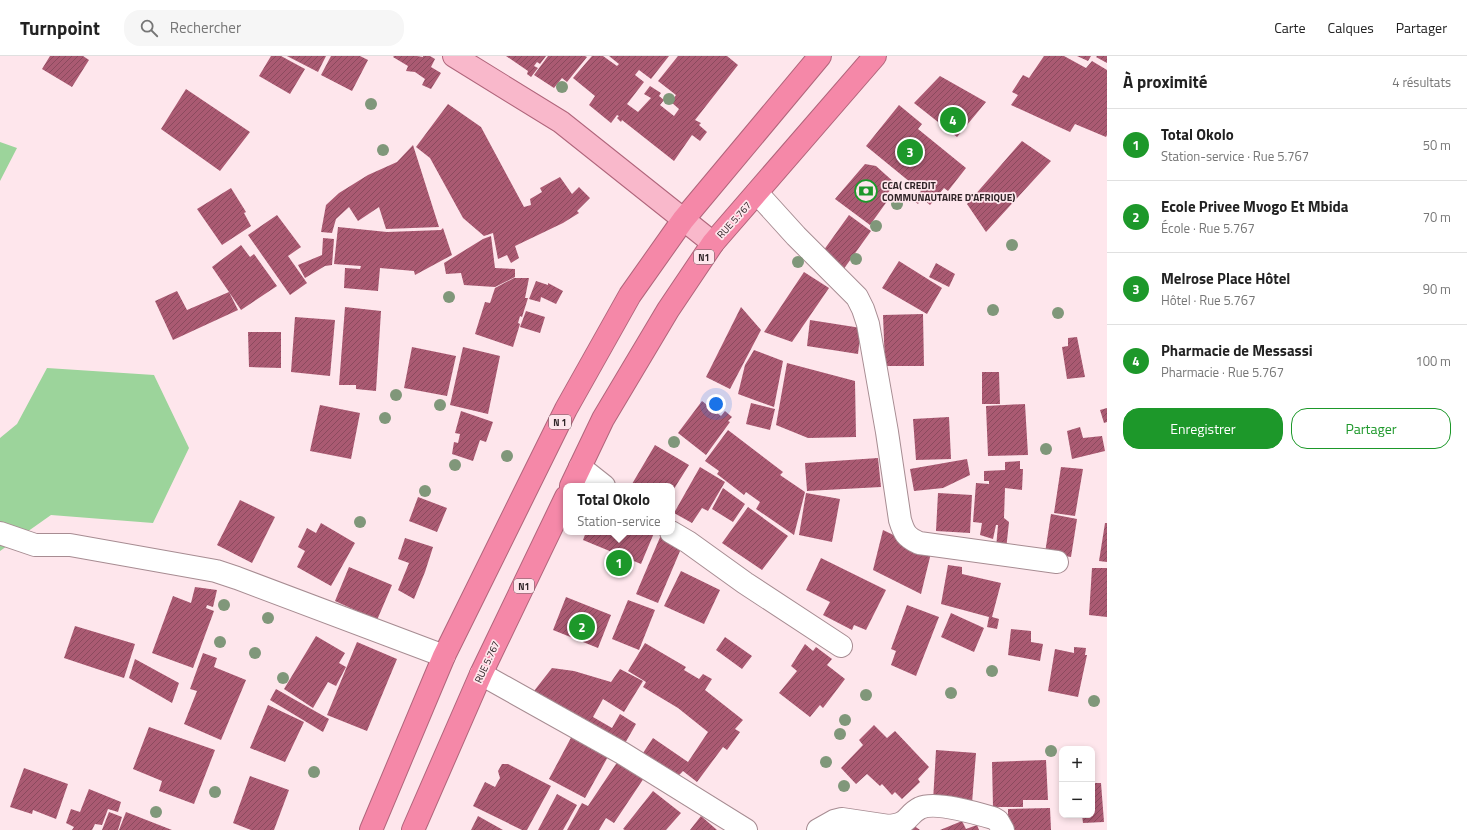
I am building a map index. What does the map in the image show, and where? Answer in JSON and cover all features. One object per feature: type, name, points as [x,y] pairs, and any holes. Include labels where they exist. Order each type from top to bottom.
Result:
[{"type":"highway","name":"N 1","points":[[371,830],[444,656],[566,409],[630,295],[683,220],[820,56]]},
{"type":"highway","name":"RUE 5.767","points":[[576,477],[603,419],[668,310],[713,243],[758,193],[875,56]]},
{"type":"highway","name":"RUE 5.767","points":[[413,830],[481,674],[563,503]]},
{"type":"main road","points":[[454,56],[561,122],[713,243]]},
{"type":"street","points":[[758,193],[796,236],[857,297],[864,309],[887,432],[900,520],[904,531],[909,538],[919,543],[1057,562]]},
{"type":"street","points":[[576,477],[595,483]]},
{"type":"street","points":[[0,533],[35,546],[70,546],[216,571],[444,656]]},
{"type":"street","points":[[675,534],[688,542],[744,583],[842,646]]},
{"type":"street","points":[[481,674],[622,753],[746,830]]},
{"type":"street","points":[[818,830],[834,821],[842,819],[889,826],[897,825],[905,822],[918,809],[936,805],[993,818],[998,821],[1002,830]]},
{"type":"green space","points":[[0,142],[17,148],[0,181]]},
{"type":"green space","points":[[47,368],[154,375],[189,448],[153,523],[51,515],[0,551],[0,438],[17,424]]},
{"type":"building","points":[[50,56],[83,56],[89,60],[72,87],[42,69]]},
{"type":"building","points":[[271,56],[281,56],[305,69],[290,94],[259,76]]},
{"type":"building","points":[[287,56],[326,56],[318,72]]},
{"type":"building","points":[[331,56],[360,56],[368,60],[352,91],[321,75]]},
{"type":"building","points":[[430,56],[435,59],[431,67],[441,73],[431,89],[422,85],[425,79],[415,72],[406,71],[408,66],[393,57]]},
{"type":"building","points":[[506,56],[546,56],[540,64],[537,62],[534,66],[538,68],[531,77],[527,74],[528,71]]},
{"type":"building","points":[[548,56],[587,57],[567,82],[562,78],[554,88],[534,75]]},
{"type":"building","points":[[592,56],[603,56],[617,66],[619,64],[609,56],[669,56],[651,79],[639,70],[635,75],[644,82],[627,104],[638,112],[651,98],[644,94],[650,86],[661,93],[659,96],[664,100],[660,105],[674,116],[679,109],[671,102],[676,95],[658,81],[678,56],[727,56],[738,65],[695,120],[701,123],[699,125],[707,132],[700,141],[692,135],[674,161],[622,120],[621,122],[617,118],[619,116],[617,115],[611,123],[589,105],[595,96],[573,78]]},
{"type":"building","points":[[1044,56],[1064,56],[1086,68],[1092,61],[1107,70],[1106,137],[1075,124],[1070,132],[1011,105],[1018,95],[1012,92],[1023,75],[1029,78]]},
{"type":"building","points":[[1077,56],[1091,56],[1088,61]]},
{"type":"building","points":[[1107,56],[1107,63],[1096,57]]},
{"type":"building","points":[[940,76],[986,102],[957,137],[914,103]]},
{"type":"building","points":[[186,89],[250,132],[220,171],[161,129]]},
{"type":"building","points":[[448,104],[481,127],[524,207],[531,205],[530,199],[542,192],[540,188],[560,177],[572,194],[579,187],[590,198],[577,211],[579,213],[563,223],[515,246],[519,258],[511,263],[507,255],[498,259],[493,233],[484,236],[463,218],[430,158],[416,147]]},
{"type":"building","points":[[899,105],[922,124],[918,129],[966,168],[948,191],[944,188],[930,205],[922,198],[918,204],[913,200],[921,191],[866,146]]},
{"type":"building","points":[[1022,141],[1051,161],[986,232],[967,204]]},
{"type":"building","points":[[413,145],[439,227],[386,229],[379,207],[358,221],[349,207],[336,219],[332,233],[321,232],[326,205],[339,193],[368,175],[397,162]]},
{"type":"building","name":"CCA( CREDIT COMMUNAUTAIRE D'AFRIQUE)","points":[[865,164],[876,166],[896,184],[884,197],[888,200],[870,225],[835,199]]},
{"type":"building","points":[[231,188],[246,212],[244,213],[251,226],[222,245],[197,209]]},
{"type":"building","points":[[277,215],[301,247],[288,256],[307,283],[290,295],[248,235]]},
{"type":"building","points":[[849,215],[871,231],[843,270],[821,254]]},
{"type":"building","points":[[338,227],[387,232],[441,230],[443,228],[452,255],[415,275],[414,271],[380,268],[378,291],[344,288],[345,268],[360,269],[361,266],[334,264]]},
{"type":"building","points":[[491,236],[495,268],[515,269],[515,277],[495,287],[464,285],[461,273],[446,274],[444,263],[483,239]]},
{"type":"building","points":[[323,238],[334,239],[332,265],[325,266],[305,278],[298,265],[322,255]]},
{"type":"building","points":[[241,245],[250,257],[254,254],[277,286],[241,310],[212,267]]},
{"type":"building","points":[[899,261],[942,288],[927,314],[882,288]]},
{"type":"building","points":[[936,263],[955,274],[949,287],[929,277]]},
{"type":"building","points":[[804,272],[829,288],[792,342],[764,332]]},
{"type":"building","points":[[514,278],[529,278],[525,298],[528,298],[522,317],[520,316],[518,323],[520,324],[513,347],[475,334],[485,302],[490,303],[495,288]]},
{"type":"building","points":[[536,281],[548,285],[548,283],[563,291],[556,304],[541,297],[540,302],[529,299]]},
{"type":"building","points":[[177,291],[187,310],[229,292],[238,310],[173,340],[155,301]]},
{"type":"building","points":[[345,307],[381,311],[376,391],[356,389],[356,385],[339,385]]},
{"type":"building","points":[[741,307],[761,330],[730,389],[706,377]]},
{"type":"building","points":[[526,311],[545,317],[540,333],[520,327]]},
{"type":"building","points":[[923,314],[924,366],[885,366],[883,315]]},
{"type":"building","points":[[295,317],[335,320],[330,376],[291,372]]},
{"type":"building","points":[[810,320],[861,328],[858,354],[807,346]]},
{"type":"building","points":[[248,332],[281,332],[281,368],[249,367]]},
{"type":"building","points":[[1077,337],[1085,377],[1067,379],[1062,347],[1068,346],[1068,338]]},
{"type":"building","points":[[412,347],[456,356],[447,396],[404,388]]},
{"type":"building","points":[[463,347],[500,356],[488,414],[450,405]]},
{"type":"building","points":[[754,350],[783,361],[774,407],[738,394],[745,365]]},
{"type":"building","points":[[787,363],[855,381],[856,437],[808,438],[776,425]]},
{"type":"building","points":[[982,372],[999,372],[1000,404],[982,404]]},
{"type":"building","points":[[702,401],[721,416],[725,411],[732,417],[706,455],[678,433]]},
{"type":"building","points":[[751,403],[775,409],[770,430],[746,424]]},
{"type":"building","points":[[1025,404],[1028,455],[988,456],[986,406]]},
{"type":"building","points":[[320,405],[360,413],[351,459],[310,451]]},
{"type":"building","points":[[1107,408],[1107,422],[1104,423],[1100,410]]},
{"type":"building","points":[[461,411],[493,422],[486,442],[480,440],[473,461],[452,454],[454,442],[458,443],[460,434],[455,433]]},
{"type":"building","points":[[949,417],[951,459],[916,460],[913,419]]},
{"type":"building","points":[[1080,427],[1083,438],[1102,436],[1105,451],[1072,459],[1067,431]]},
{"type":"building","points":[[728,430],[783,472],[780,475],[805,492],[794,535],[756,509],[760,502],[746,492],[744,495],[717,474],[719,471],[705,461]]},
{"type":"building","points":[[655,445],[689,465],[675,487],[675,483],[633,483]]},
{"type":"building","points":[[878,458],[881,487],[807,491],[805,463]]},
{"type":"building","points":[[967,459],[970,475],[943,488],[914,491],[910,469]]},
{"type":"building","points":[[1020,461],[1020,469],[1023,469],[1022,490],[1005,488],[1004,518],[1009,522],[1006,550],[996,548],[998,525],[996,525],[993,539],[980,535],[982,523],[973,522],[976,483],[989,484],[989,481],[984,481],[984,471],[1005,470],[1005,462]]},
{"type":"building","points":[[700,467],[725,482],[708,511],[702,508],[692,523],[675,514]]},
{"type":"building","points":[[1061,467],[1083,469],[1075,516],[1054,513]]},
{"type":"building","points":[[723,488],[745,504],[733,522],[712,509]]},
{"type":"building","points":[[806,493],[840,499],[832,542],[799,535]]},
{"type":"building","points":[[938,493],[972,495],[970,533],[936,531]]},
{"type":"building","points":[[418,497],[447,508],[437,532],[409,521]]},
{"type":"building","points":[[240,500],[275,517],[252,563],[217,545]]},
{"type":"building","points":[[748,507],[788,536],[762,570],[722,543]]},
{"type":"building","points":[[1051,514],[1077,519],[1071,557],[1045,553]]},
{"type":"building","points":[[321,523],[355,543],[331,586],[297,567],[305,551],[298,547],[307,528],[316,533]]},
{"type":"building","points":[[1105,523],[1107,523],[1107,562],[1099,561]]},
{"type":"building","points":[[883,530],[931,553],[921,594],[873,570]]},
{"type":"building","points":[[585,535],[653,535],[641,564],[583,540]]},
{"type":"building","points":[[661,535],[683,544],[658,603],[636,594]]},
{"type":"building","points":[[405,538],[433,547],[414,599],[398,590],[409,563],[398,559]]},
{"type":"building","points":[[821,558],[886,590],[866,630],[854,625],[852,630],[823,615],[830,602],[806,590]]},
{"type":"building","points":[[948,565],[962,567],[962,574],[1001,583],[992,617],[999,619],[997,629],[987,627],[989,617],[941,604]]},
{"type":"building","points":[[349,567],[392,585],[377,620],[335,601]]},
{"type":"building","points":[[1092,568],[1107,568],[1107,617],[1089,615]]},
{"type":"building","points":[[681,571],[720,590],[704,624],[664,606]]},
{"type":"building","points":[[195,587],[217,590],[213,607],[207,605],[206,608],[214,611],[193,668],[152,653],[173,596],[191,603]]},
{"type":"building","points":[[566,597],[611,615],[598,648],[553,630]]},
{"type":"building","points":[[628,600],[655,610],[639,650],[612,639]]},
{"type":"building","points":[[907,605],[939,617],[916,676],[891,665],[896,651],[891,649]]},
{"type":"building","points":[[951,613],[984,628],[974,652],[941,637]]},
{"type":"building","points":[[75,626],[135,644],[124,678],[64,658]]},
{"type":"building","points":[[1011,629],[1031,631],[1031,642],[1043,644],[1040,661],[1008,655]]},
{"type":"building","points":[[316,636],[345,653],[339,663],[346,667],[336,686],[328,682],[313,708],[284,689]]},
{"type":"building","points":[[725,637],[752,656],[742,669],[716,650]]},
{"type":"building","points":[[357,642],[397,659],[367,731],[327,715]]},
{"type":"building","points":[[645,643],[686,667],[684,670],[699,679],[703,674],[712,679],[705,690],[743,720],[735,729],[740,732],[727,750],[723,747],[697,782],[683,771],[677,777],[643,753],[653,738],[688,762],[708,732],[678,708],[643,687],[646,682],[628,671]]},
{"type":"building","points":[[805,644],[813,651],[816,647],[832,659],[827,665],[845,679],[823,708],[820,705],[810,717],[779,693],[797,671],[791,666]]},
{"type":"building","points":[[1074,647],[1086,648],[1085,655],[1087,655],[1078,697],[1048,691],[1055,649],[1074,653]]},
{"type":"building","points":[[203,653],[217,658],[214,667],[246,680],[221,740],[184,724],[197,691],[190,689]]},
{"type":"building","points":[[135,659],[179,683],[172,703],[129,678]]},
{"type":"building","points":[[552,668],[574,671],[611,682],[620,669],[643,681],[624,712],[603,699],[593,717],[612,728],[620,714],[636,724],[624,745],[534,691]]},
{"type":"building","points":[[276,689],[329,719],[323,732],[270,700]]},
{"type":"building","points":[[268,705],[304,722],[285,762],[250,748]]},
{"type":"building","points":[[874,725],[887,738],[895,731],[929,767],[918,779],[920,782],[902,799],[895,792],[892,795],[882,784],[880,786],[867,774],[856,784],[841,768],[863,745],[859,740]]},
{"type":"building","points":[[149,727],[215,750],[194,804],[159,791],[162,781],[133,769]]},
{"type":"building","points":[[573,734],[610,753],[585,798],[549,779]]},
{"type":"building","points":[[936,750],[976,753],[972,803],[933,801]]},
{"type":"building","points":[[1046,760],[1048,800],[1023,800],[1023,807],[993,807],[992,762]]},
{"type":"building","points":[[618,761],[644,778],[614,823],[606,818],[599,830],[567,830],[582,803],[588,806]]},
{"type":"building","points":[[502,764],[508,764],[551,786],[527,830],[522,830],[473,806],[485,782],[495,787],[500,778],[498,771]]},
{"type":"building","points":[[24,768],[68,784],[56,819],[33,810],[32,814],[10,807]]},
{"type":"building","points":[[250,776],[289,790],[274,830],[251,830],[233,823]]},
{"type":"building","points":[[1095,783],[1101,783],[1104,822],[1083,823],[1082,818],[1095,818]]},
{"type":"building","points":[[89,789],[121,802],[118,812],[108,809],[102,825],[95,824],[92,830],[72,830],[74,827],[66,823],[71,809],[80,812]]},
{"type":"building","points":[[653,791],[681,813],[666,830],[623,829]]},
{"type":"building","points":[[557,794],[577,805],[563,830],[538,830]]},
{"type":"building","points":[[1050,808],[1051,830],[1008,830],[1008,809]]},
{"type":"building","points":[[109,812],[122,817],[118,830],[102,830]]},
{"type":"building","points":[[126,812],[172,830],[119,830]]},
{"type":"building","points":[[478,816],[503,830],[471,830]]},
{"type":"building","points":[[701,816],[717,830],[690,830]]},
{"type":"building","points":[[962,821],[966,829],[977,825],[979,830],[940,830]]},
{"type":"building","points":[[913,825],[920,830],[909,830]]},
{"type":"place","name":"Pharmacie de Messassi","points":[[953,120]]},
{"type":"place","name":"Melrose Place Hôtel","points":[[910,152]]},
{"type":"place","name":"CCA( CREDIT COMMUNAUTAIRE D'AFRIQUE)","points":[[866,191]]},
{"type":"place","name":"Total Okolo","points":[[619,563]]},
{"type":"place","name":"Ecole Privee Mvogo Et Mbida","points":[[582,627]]}]
